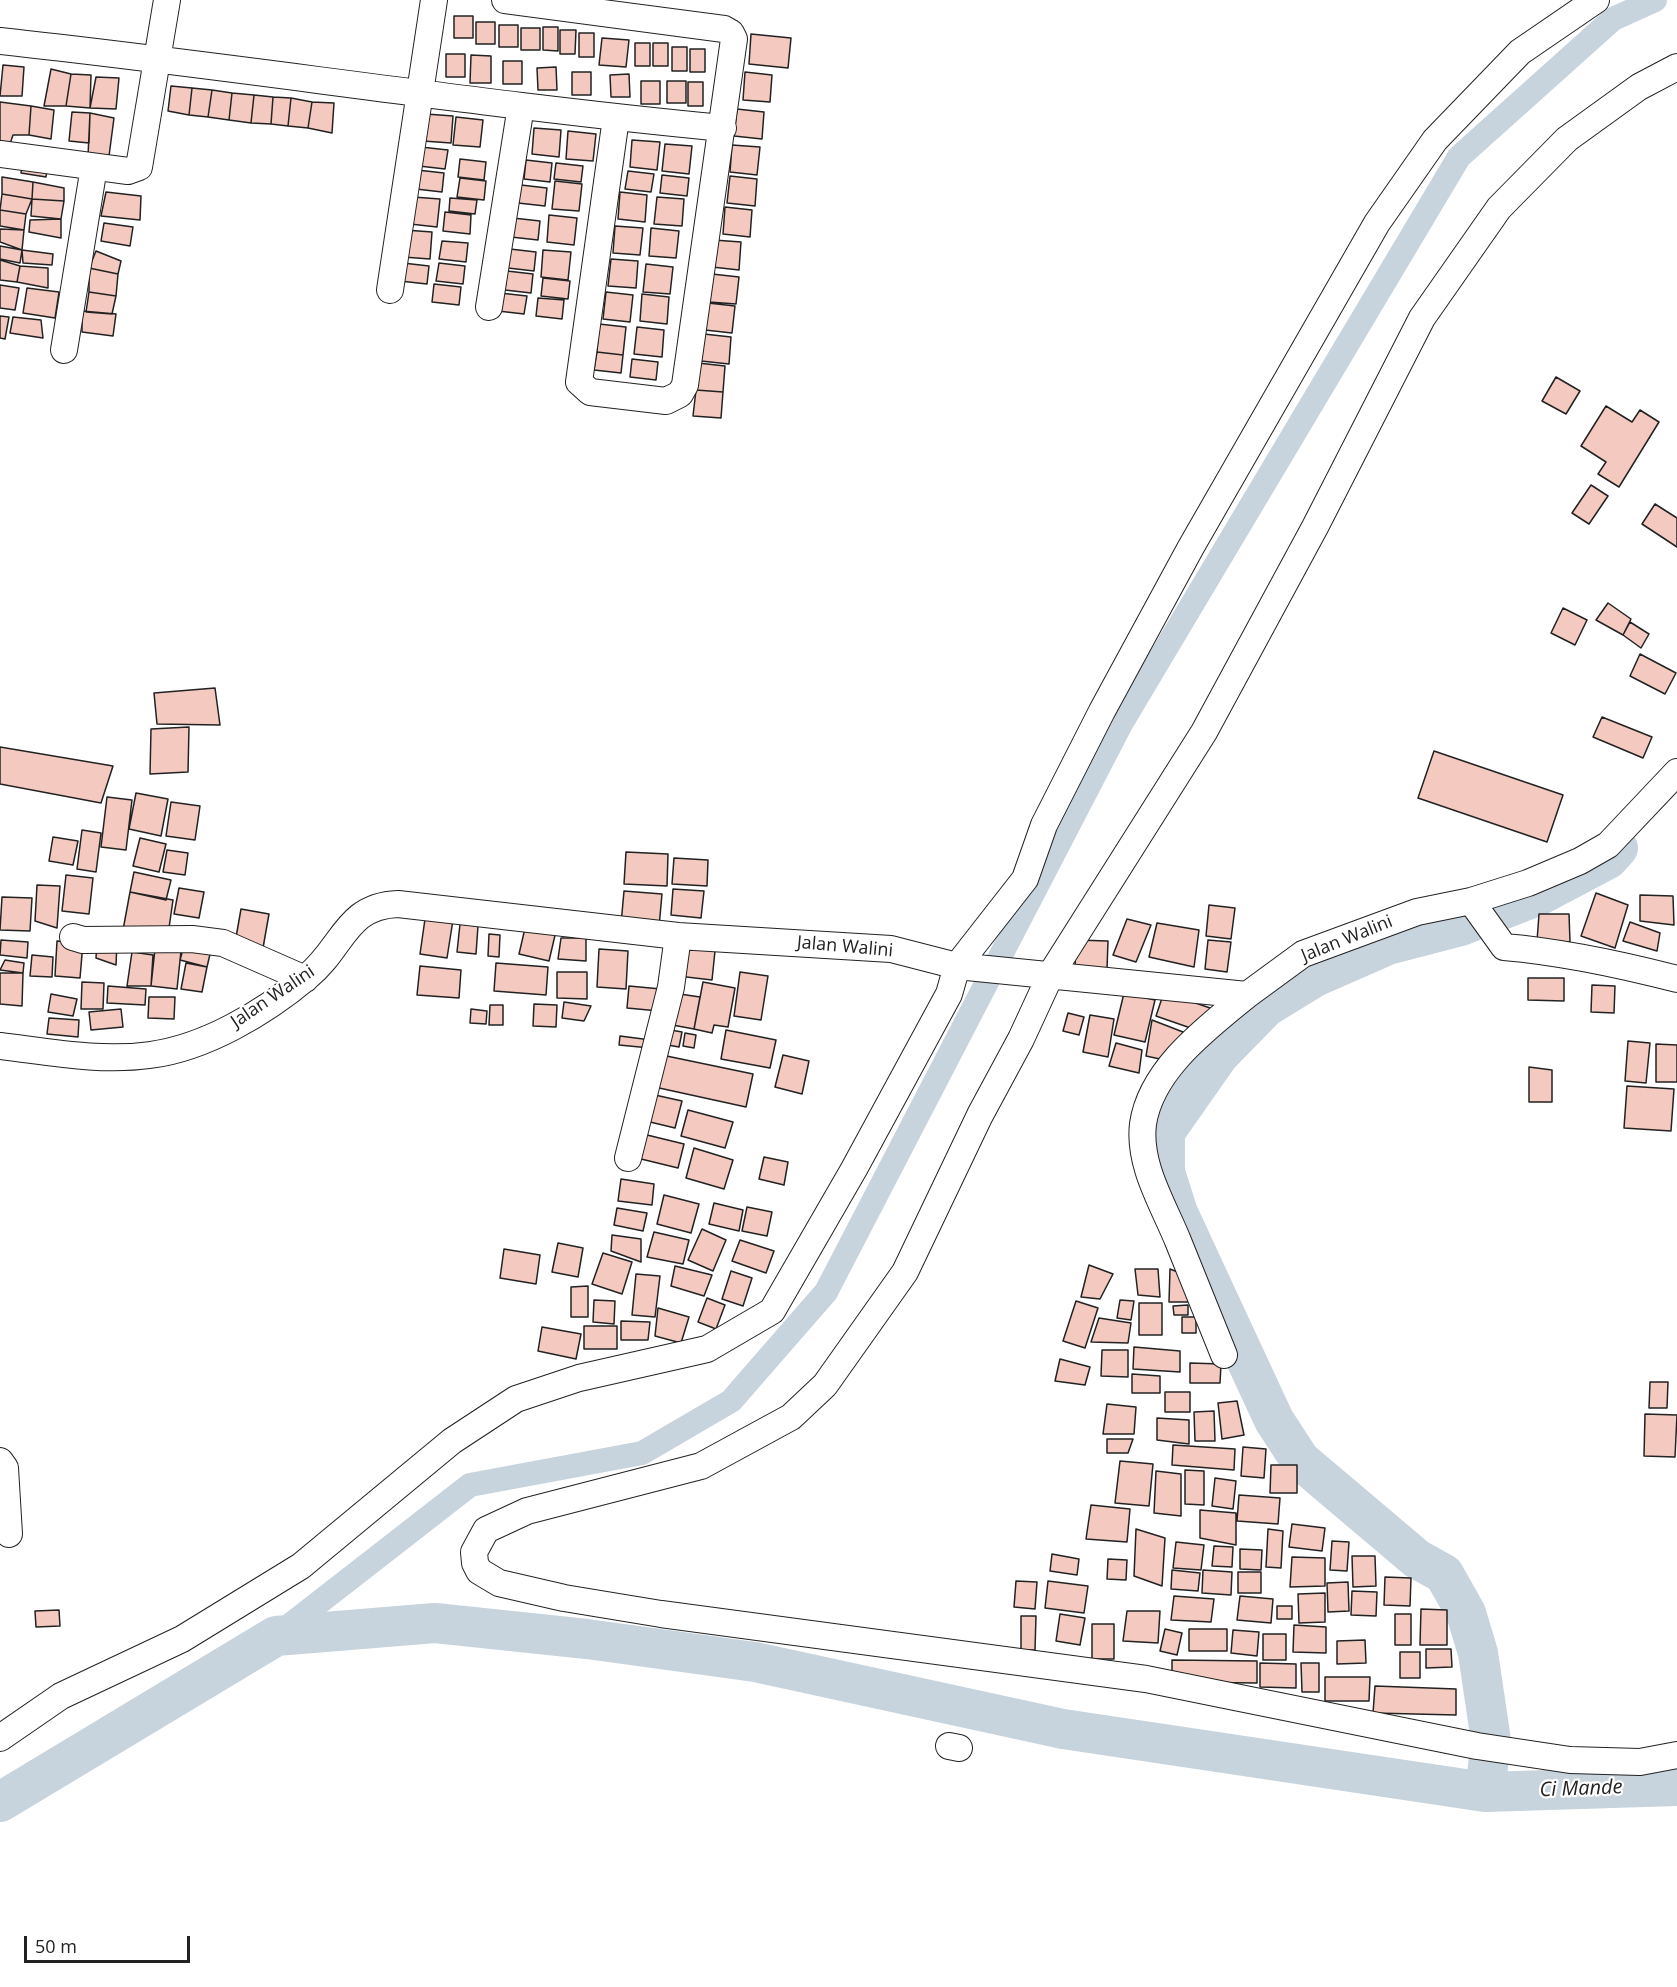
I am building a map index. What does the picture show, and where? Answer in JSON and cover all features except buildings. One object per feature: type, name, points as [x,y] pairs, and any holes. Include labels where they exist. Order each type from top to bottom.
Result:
[{"type":"street","points":[[0,154],[128,171],[138,167],[167,0]]},
{"type":"street","points":[[390,290],[422,92],[434,0]]},
{"type":"street","points":[[505,0],[724,29],[735,39],[685,385],[680,393],[666,401],[590,392],[579,382],[616,118]]},
{"type":"street","points":[[0,1738],[61,1696],[182,1639],[301,1566],[452,1441],[516,1399],[579,1378],[706,1349],[772,1311],[854,1169],[950,994],[961,967],[1026,879],[1044,825],[1102,711],[1191,547],[1377,223],[1435,140],[1520,51],[1596,0]]},
{"type":"street","points":[[0,42],[157,58],[616,118],[723,128]]},
{"type":"street","points":[[1677,67],[1639,87],[1567,139],[1499,208],[1422,318],[1315,527],[1204,732],[1044,974],[1022,1039],[980,1115],[905,1272],[825,1385],[791,1417],[701,1466],[526,1511],[486,1530],[474,1552],[475,1563],[479,1571],[499,1583],[522,1591],[661,1614],[1146,1679],[1488,1748],[1581,1761],[1640,1762],[1677,1755]]},
{"type":"street","points":[[489,308],[521,106]]},
{"type":"street","points":[[64,351],[94,167]]},
{"type":"street","name":"Jalan Walini","points":[[0,1046],[103,1057],[150,1055],[178,1050],[243,1020],[305,979],[325,962],[353,921],[363,911],[379,905],[398,904],[537,918],[678,936],[891,949],[961,967],[1044,974],[1213,994],[1247,995],[1303,954],[1417,912],[1474,905],[1558,871],[1608,845],[1677,772]]},
{"type":"street","points":[[1474,905],[1504,947],[1552,951],[1612,962],[1677,979]]},
{"type":"street","points":[[628,1158],[671,987],[678,936]]},
{"type":"street","points":[[73,937],[83,940],[192,939],[223,943],[305,979]]},
{"type":"street","points":[[1224,1355],[1146,1166],[1143,1125],[1150,1101],[1167,1071],[1207,1028],[1247,995]]},
{"type":"street","points":[[0,1461],[5,1468],[9,1534]]},
{"type":"waterway","points":[[276,1636],[470,1485],[642,1453],[731,1401],[826,1292],[1122,722],[1459,157],[1613,19],[1655,0]]},
{"type":"waterway","points":[[0,1802],[276,1636],[435,1623],[587,1639],[755,1662],[1063,1729],[1485,1792],[1491,1741],[1478,1653],[1466,1613],[1444,1574],[1417,1559],[1300,1460],[1274,1420],[1178,1213],[1165,1172],[1165,1132],[1219,1055],[1266,1007],[1315,977],[1388,945],[1461,926],[1540,895],[1608,859],[1618,848]]},
{"type":"waterway","name":"Ci Mande","points":[[1485,1792],[1677,1786]]}]
